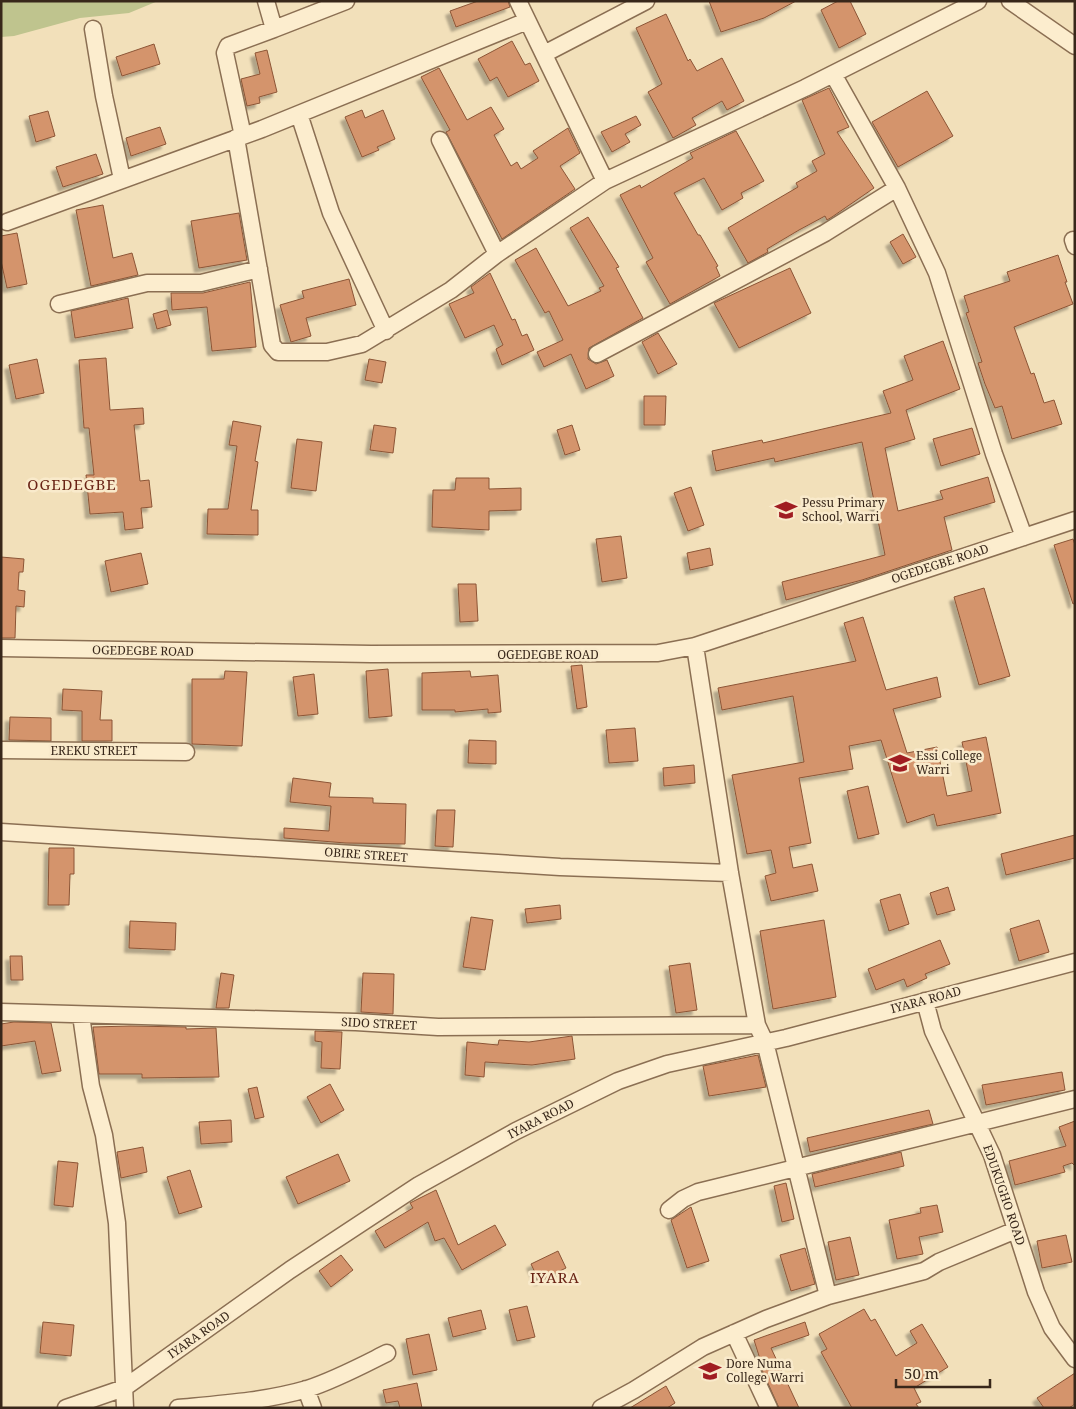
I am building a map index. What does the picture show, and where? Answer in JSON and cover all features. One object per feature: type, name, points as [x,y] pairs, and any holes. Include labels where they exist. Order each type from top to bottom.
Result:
[{"type":"street","points":[[266,1],[274,29]]},
{"type":"street","points":[[346,1],[228,46],[225,53],[272,345],[278,352],[327,352],[362,344],[451,290],[497,254],[605,181],[833,74],[978,1]]},
{"type":"street","points":[[518,1],[605,181]]},
{"type":"street","points":[[544,54],[646,1]]},
{"type":"street","points":[[1010,1],[1075,46]]},
{"type":"street","points":[[7,222],[240,137],[527,21]]},
{"type":"street","points":[[93,29],[104,96],[122,179]]},
{"type":"street","points":[[833,74],[897,188],[937,273],[994,454],[1024,537]]},
{"type":"street","points":[[299,114],[331,212],[386,331]]},
{"type":"street","points":[[440,140],[497,254]]},
{"type":"street","points":[[597,354],[825,233],[897,188]]},
{"type":"street","points":[[59,304],[148,283],[201,283],[259,269]]},
{"type":"street","name":"OGEDEGBE ROAD","points":[[1,648],[380,654],[606,655],[658,653],[695,646],[1075,520]]},
{"type":"street","points":[[695,646],[730,873],[756,1025],[765,1042],[828,1296]]},
{"type":"street","name":"EREKU STREET","points":[[1,750],[186,752]]},
{"type":"street","name":"OBIRE STREET","points":[[1,832],[560,867],[730,873]]},
{"type":"street","name":"IYARA ROAD","points":[[66,1408],[124,1388],[290,1270],[419,1185],[516,1131],[618,1081],[668,1064],[765,1042],[1075,962]]},
{"type":"street","name":"EDUKUGHO ROAD","points":[[924,1000],[933,1031],[992,1155],[1036,1292],[1052,1328],[1075,1359]]},
{"type":"street","name":"SIDO STREET","points":[[1,1012],[438,1026],[756,1025]]},
{"type":"street","points":[[81,1015],[90,1086],[104,1135],[117,1223],[125,1408]]},
{"type":"street","points":[[669,1210],[683,1199],[698,1192],[797,1166],[1075,1099]]},
{"type":"street","points":[[601,1408],[703,1347],[734,1333],[828,1296],[924,1271],[939,1262],[1016,1230]]},
{"type":"street","points":[[734,1333],[769,1408]]},
{"type":"street","points":[[178,1408],[238,1402],[306,1389],[352,1371],[387,1353]]},
{"type":"street","points":[[306,1389],[313,1408]]},
{"type":"green space","points":[[1,1],[158,1],[129,13],[80,18],[14,36],[1,37]]},
{"type":"building","points":[[478,1],[508,1],[510,7],[456,27],[450,11]]},
{"type":"building","points":[[709,1],[796,1],[764,18],[721,32]]},
{"type":"building","points":[[838,1],[850,1],[866,34],[839,48],[821,10]]},
{"type":"building","points":[[666,14],[688,61],[690,59],[697,71],[722,58],[744,101],[727,110],[722,101],[692,118],[696,125],[673,138],[648,92],[662,84],[636,28]]},
{"type":"building","points":[[512,41],[525,65],[530,63],[539,81],[508,97],[497,77],[490,81],[478,59]]},
{"type":"building","points":[[154,44],[160,64],[122,76],[116,57]]},
{"type":"building","points":[[267,50],[277,92],[259,97],[260,103],[247,106],[241,79],[260,74],[255,53]]},
{"type":"building","points":[[439,68],[467,120],[491,107],[504,129],[494,135],[511,166],[517,162],[521,169],[538,158],[533,151],[568,128],[580,153],[560,166],[575,189],[502,239],[446,132],[450,130],[421,77]]},
{"type":"building","points":[[829,88],[849,127],[837,132],[874,188],[827,220],[825,216],[799,230],[767,249],[768,252],[748,263],[728,228],[798,187],[796,183],[817,171],[812,161],[825,154],[802,100]]},
{"type":"building","points":[[927,91],[953,136],[898,167],[872,122]]},
{"type":"building","points":[[362,110],[365,118],[383,110],[395,139],[377,147],[379,150],[362,157],[345,117]]},
{"type":"building","points":[[48,111],[55,136],[36,142],[29,116]]},
{"type":"building","points":[[636,116],[641,125],[625,134],[630,142],[612,152],[601,132]]},
{"type":"building","points":[[160,127],[166,144],[131,156],[126,138]]},
{"type":"building","points":[[736,131],[764,181],[741,193],[743,198],[722,210],[704,178],[674,193],[718,266],[716,267],[720,276],[670,304],[646,262],[653,258],[620,195],[640,185],[641,188],[693,158],[690,153]]},
{"type":"building","points":[[96,154],[103,174],[63,187],[56,167]]},
{"type":"building","points":[[103,205],[113,258],[132,253],[138,275],[91,286],[76,210]]},
{"type":"building","points":[[239,213],[247,260],[199,268],[191,221]]},
{"type":"building","points":[[588,217],[619,267],[616,268],[643,318],[589,348],[588,359],[596,364],[607,360],[614,376],[586,389],[571,354],[544,367],[537,352],[563,340],[549,311],[545,313],[515,260],[536,248],[568,306],[601,291],[599,288],[604,286],[570,228]]},
{"type":"building","points":[[17,233],[27,284],[7,288],[1,261],[1,236]]},
{"type":"building","points":[[903,234],[916,257],[903,264],[890,242]]},
{"type":"building","points":[[1058,255],[1073,304],[1014,327],[1031,374],[1034,373],[1044,403],[1054,400],[1062,424],[1012,439],[1002,406],[995,408],[985,384],[978,363],[982,362],[966,313],[969,312],[964,296],[1010,281],[1007,272]]},
{"type":"building","points":[[790,268],[811,313],[739,348],[714,303]]},
{"type":"building","points":[[490,273],[512,320],[515,319],[522,336],[527,334],[534,350],[502,365],[496,349],[503,345],[494,325],[465,338],[449,304],[474,293],[471,287]]},
{"type":"building","points":[[349,279],[356,305],[306,318],[311,336],[291,342],[280,305],[304,298],[302,291]]},
{"type":"building","points":[[250,282],[256,347],[212,351],[207,307],[172,310],[171,293],[203,293]]},
{"type":"building","points":[[128,298],[133,328],[75,338],[71,311]]},
{"type":"building","points":[[167,310],[171,325],[157,329],[153,314]]},
{"type":"building","points":[[658,333],[677,364],[658,374],[642,342]]},
{"type":"building","points":[[943,341],[960,389],[906,410],[915,439],[885,448],[898,511],[943,499],[940,491],[988,477],[995,502],[944,517],[952,550],[862,580],[786,600],[782,582],[885,555],[862,442],[775,462],[774,458],[716,471],[712,451],[762,440],[763,443],[891,413],[883,391],[913,380],[904,356]]},
{"type":"building","points":[[106,358],[110,410],[143,408],[144,424],[134,425],[140,481],[149,480],[152,507],[141,508],[143,528],[125,530],[123,512],[90,514],[86,475],[94,475],[89,428],[84,428],[79,360]]},
{"type":"building","points":[[37,359],[44,393],[16,399],[9,365]]},
{"type":"building","points":[[369,359],[386,362],[382,383],[365,380]]},
{"type":"building","points":[[644,396],[666,396],[665,425],[644,425]]},
{"type":"building","points":[[233,421],[261,426],[255,461],[258,462],[251,510],[258,510],[258,535],[207,534],[208,509],[228,509],[237,446],[229,445]]},
{"type":"building","points":[[374,425],[396,428],[393,453],[370,450]]},
{"type":"building","points":[[572,425],[580,450],[565,455],[557,430]]},
{"type":"building","points":[[972,428],[980,454],[941,466],[933,439]]},
{"type":"building","points":[[297,439],[322,442],[316,491],[291,488]]},
{"type":"building","points":[[456,478],[489,478],[489,489],[521,488],[521,510],[489,511],[489,530],[432,527],[433,490],[455,490]]},
{"type":"building","points":[[691,487],[704,525],[688,531],[674,493]]},
{"type":"building","points":[[621,536],[627,578],[602,582],[596,539]]},
{"type":"building","points":[[1073,539],[1075,545],[1075,603],[1073,604],[1054,545]]},
{"type":"building","points":[[710,548],[713,565],[690,570],[687,553]]},
{"type":"building","points":[[141,553],[148,584],[111,592],[105,561]]},
{"type":"building","points":[[1,557],[24,559],[23,572],[19,572],[18,590],[25,591],[24,607],[16,606],[15,638],[1,638]]},
{"type":"building","points":[[458,584],[476,584],[478,621],[460,622]]},
{"type":"building","points":[[984,588],[1010,676],[979,685],[954,597]]},
{"type":"building","points":[[863,617],[886,690],[937,677],[941,697],[893,709],[907,753],[937,747],[947,796],[972,791],[962,742],[986,737],[1001,813],[937,826],[934,814],[907,823],[881,740],[849,746],[853,769],[799,778],[811,843],[789,847],[793,868],[812,864],[818,891],[771,901],[765,876],[776,873],[771,850],[747,854],[732,775],[804,762],[793,696],[722,710],[718,688],[856,661],[844,623]]},
{"type":"building","points":[[582,665],[587,707],[577,709],[571,666]]},
{"type":"building","points":[[388,669],[392,716],[369,718],[366,671]]},
{"type":"building","points":[[225,671],[247,672],[242,746],[192,744],[192,679],[224,679]]},
{"type":"building","points":[[470,671],[471,677],[498,675],[501,712],[488,713],[488,709],[455,712],[455,710],[422,710],[422,673]]},
{"type":"building","points":[[314,674],[318,714],[298,716],[293,677]]},
{"type":"building","points":[[63,689],[102,691],[100,720],[112,720],[112,741],[82,741],[82,711],[62,710]]},
{"type":"building","points":[[10,717],[51,718],[51,741],[9,740]]},
{"type":"building","points":[[635,728],[638,761],[609,763],[606,730]]},
{"type":"building","points":[[469,740],[496,741],[496,764],[468,763]]},
{"type":"building","points":[[694,765],[695,783],[664,786],[663,768]]},
{"type":"building","points":[[293,778],[331,783],[329,797],[373,798],[373,803],[406,804],[405,844],[346,843],[284,838],[284,828],[329,831],[331,806],[290,802]]},
{"type":"building","points":[[868,786],[879,834],[858,839],[847,791]]},
{"type":"building","points":[[437,810],[455,810],[453,847],[435,846]]},
{"type":"building","points":[[1075,835],[1075,858],[1006,875],[1001,854]]},
{"type":"building","points":[[49,848],[74,848],[74,874],[70,874],[69,905],[48,905]]},
{"type":"building","points":[[948,887],[955,910],[937,915],[930,893]]},
{"type":"building","points":[[900,894],[909,924],[889,931],[880,900]]},
{"type":"building","points":[[560,905],[561,919],[527,923],[525,909]]},
{"type":"building","points":[[471,917],[493,920],[485,970],[463,967]]},
{"type":"building","points":[[824,920],[836,997],[773,1009],[760,931]]},
{"type":"building","points":[[1039,920],[1049,952],[1019,961],[1010,929]]},
{"type":"building","points":[[130,921],[176,923],[175,950],[129,948]]},
{"type":"building","points":[[940,940],[950,964],[925,974],[927,978],[907,987],[904,979],[876,990],[868,969]]},
{"type":"building","points":[[10,956],[22,956],[23,980],[11,980]]},
{"type":"building","points":[[690,963],[697,1010],[676,1013],[669,966]]},
{"type":"building","points":[[221,973],[234,975],[229,1008],[216,1008]]},
{"type":"building","points":[[363,973],[394,974],[393,1014],[361,1012]]},
{"type":"building","points":[[14,1022],[51,1023],[61,1071],[42,1074],[35,1041],[1,1046],[1,1024]]},
{"type":"building","points":[[93,1027],[186,1027],[186,1029],[216,1028],[219,1077],[142,1078],[142,1074],[99,1074]]},
{"type":"building","points":[[315,1031],[342,1032],[340,1069],[321,1068],[322,1042],[315,1041]]},
{"type":"building","points":[[572,1036],[575,1059],[532,1065],[485,1062],[484,1077],[465,1075],[467,1042],[498,1045],[499,1040],[529,1042]]},
{"type":"building","points":[[758,1055],[766,1087],[709,1096],[703,1066]]},
{"type":"building","points":[[1062,1072],[1065,1090],[986,1105],[982,1085]]},
{"type":"building","points":[[330,1084],[344,1110],[321,1123],[307,1097]]},
{"type":"building","points":[[257,1087],[264,1117],[255,1119],[248,1089]]},
{"type":"building","points":[[929,1110],[933,1124],[810,1152],[807,1138]]},
{"type":"building","points":[[231,1120],[232,1142],[201,1144],[199,1122]]},
{"type":"building","points":[[1075,1121],[1075,1166],[1072,1163],[1063,1166],[1065,1172],[1015,1185],[1009,1161],[1066,1146],[1059,1127]]},
{"type":"building","points":[[143,1147],[147,1172],[121,1178],[117,1152]]},
{"type":"building","points":[[901,1152],[904,1166],[815,1187],[812,1174]]},
{"type":"building","points":[[338,1154],[350,1181],[298,1204],[286,1177]]},
{"type":"building","points":[[58,1161],[78,1163],[73,1207],[54,1205]]},
{"type":"building","points":[[190,1170],[202,1207],[179,1214],[167,1177]]},
{"type":"building","points":[[786,1183],[794,1219],[782,1222],[774,1186]]},
{"type":"building","points":[[436,1190],[458,1245],[495,1225],[506,1245],[462,1270],[444,1238],[435,1241],[428,1222],[385,1248],[375,1231],[413,1208],[410,1203]]},
{"type":"building","points":[[937,1205],[943,1232],[919,1237],[923,1254],[897,1259],[889,1220],[921,1213],[920,1208]]},
{"type":"building","points":[[691,1207],[709,1261],[687,1268],[671,1220]]},
{"type":"building","points":[[1066,1235],[1072,1262],[1042,1268],[1037,1241]]},
{"type":"building","points":[[850,1237],[859,1275],[836,1280],[828,1242]]},
{"type":"building","points":[[805,1248],[815,1284],[791,1291],[780,1255]]},
{"type":"building","points":[[558,1251],[566,1268],[539,1281],[531,1264]]},
{"type":"building","points":[[341,1255],[353,1270],[331,1287],[319,1271]]},
{"type":"building","points":[[527,1306],[535,1337],[517,1341],[509,1310]]},
{"type":"building","points":[[864,1309],[871,1321],[875,1319],[896,1356],[917,1343],[910,1331],[922,1324],[948,1367],[914,1388],[921,1402],[916,1404],[919,1408],[852,1408],[821,1352],[827,1349],[819,1334]]},
{"type":"building","points":[[481,1310],[486,1329],[453,1337],[448,1318]]},
{"type":"building","points":[[43,1322],[74,1325],[71,1356],[40,1353]]},
{"type":"building","points":[[805,1322],[809,1335],[771,1348],[799,1408],[779,1408],[758,1361],[760,1359],[754,1340]]},
{"type":"building","points":[[429,1334],[437,1370],[413,1375],[406,1339]]},
{"type":"building","points":[[1075,1373],[1075,1404],[1069,1408],[1044,1408],[1037,1398]]},
{"type":"building","points":[[417,1383],[422,1408],[400,1408],[398,1401],[386,1403],[383,1390]]},
{"type":"building","points":[[666,1386],[675,1403],[667,1408],[630,1408]]},
{"type":"place","name":"Pessu Primary School, Warri","points":[[786,510]]},
{"type":"place","name":"Essi College Warri","points":[[900,763]]},
{"type":"place","name":"Dore Numa College Warri","points":[[710,1371]]},
{"type":"district","name":"OGEDEGBE","points":[[72,485]]},
{"type":"district","name":"IYARA","points":[[555,1278]]}]
